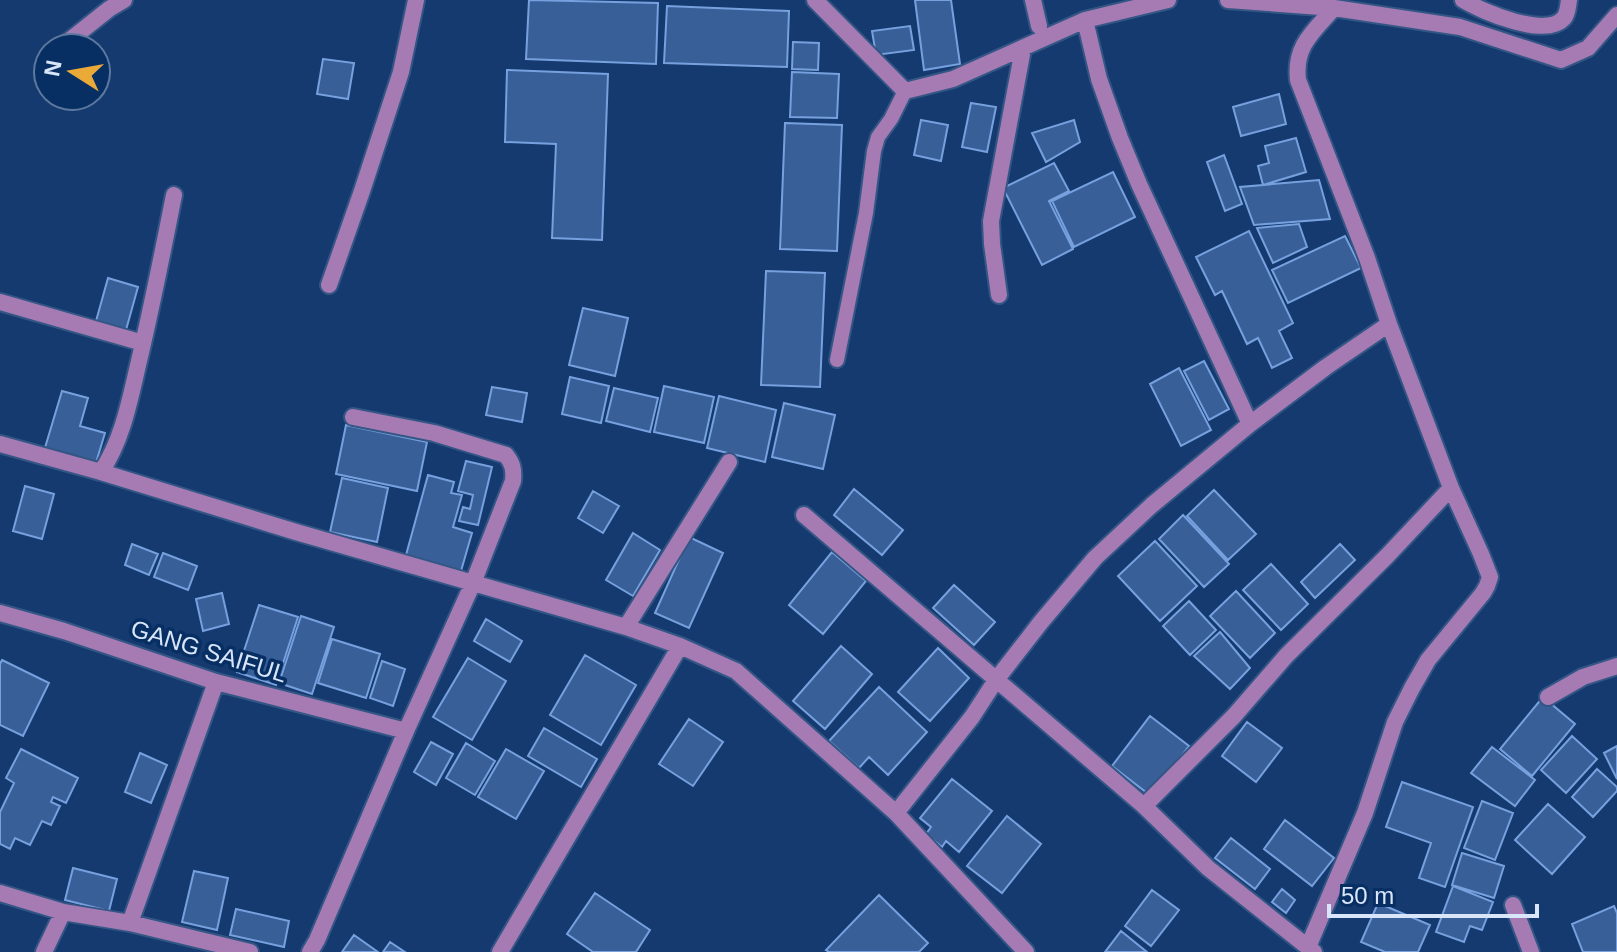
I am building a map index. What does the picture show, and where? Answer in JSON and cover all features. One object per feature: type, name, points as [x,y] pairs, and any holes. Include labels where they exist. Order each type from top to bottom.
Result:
[{"type":"street","points":[[80,32],[124,0]]},
{"type":"street","points":[[329,285],[401,72],[416,0]]},
{"type":"street","points":[[815,0],[905,91],[953,79],[1085,20],[1168,0]]},
{"type":"street","points":[[1033,0],[1039,26]]},
{"type":"street","points":[[1228,0],[1334,8],[1460,27],[1561,60],[1588,48],[1617,15]]},
{"type":"street","points":[[1463,0],[1519,23],[1545,26],[1562,21],[1569,0]]},
{"type":"street","points":[[804,515],[1144,806],[1208,868],[1311,950],[1365,813],[1395,722],[1428,660],[1487,586],[1490,577],[1451,488],[1298,80],[1296,66],[1299,52],[1334,8]]},
{"type":"street","points":[[1085,20],[1099,79],[1120,138],[1250,424]]},
{"type":"street","points":[[999,295],[991,221],[1023,49]]},
{"type":"street","points":[[101,472],[112,455],[126,413],[156,289],[174,195]]},
{"type":"street","points":[[0,302],[143,343]]},
{"type":"street","points":[[896,813],[972,717],[1041,622],[1095,558],[1152,505],[1250,424],[1389,324]]},
{"type":"street","points":[[310,952],[473,583],[513,481],[512,464],[506,455],[434,433],[353,417]]},
{"type":"street","points":[[0,444],[626,627],[680,646],[736,671],[896,813],[1026,952]]},
{"type":"street","points":[[626,627],[729,462]]},
{"type":"street","points":[[1144,806],[1451,488]]},
{"type":"street","name":"GANG SAIFUL","points":[[0,613],[216,682],[406,731]]},
{"type":"street","points":[[500,952],[680,646]]},
{"type":"street","points":[[1548,697],[1583,677],[1617,666]]},
{"type":"street","points":[[130,923],[216,682]]},
{"type":"street","points":[[0,893],[63,912],[130,923],[250,952]]},
{"type":"street","points":[[1513,905],[1531,952]]},
{"type":"street","points":[[44,952],[63,912]]},
{"type":"lane","points":[[837,360],[866,213],[875,144],[905,91]]},
{"type":"building","points":[[529,0],[658,3],[656,64],[526,59]]},
{"type":"building","points":[[915,0],[951,0],[960,64],[924,70]]},
{"type":"building","points":[[667,6],[789,11],[787,67],[664,63]]},
{"type":"building","points":[[910,26],[914,50],[876,55],[872,31]]},
{"type":"building","points":[[793,42],[819,43],[818,70],[792,69]]},
{"type":"building","points":[[323,59],[354,63],[348,99],[317,94]]},
{"type":"building","points":[[507,70],[608,74],[602,240],[552,238],[556,144],[505,142]]},
{"type":"building","points":[[792,72],[839,74],[837,118],[790,117]]},
{"type":"building","points":[[1279,94],[1286,124],[1241,136],[1233,107]]},
{"type":"building","points":[[971,103],[996,107],[987,152],[962,147]]},
{"type":"building","points":[[921,120],[948,125],[941,161],[914,155]]},
{"type":"building","points":[[1074,120],[1080,142],[1046,162],[1032,133]]},
{"type":"building","points":[[785,123],[842,125],[837,251],[780,249]]},
{"type":"building","points":[[1296,138],[1306,172],[1263,185],[1258,166],[1269,163],[1265,146]]},
{"type":"building","points":[[1224,155],[1242,204],[1225,211],[1207,162]]},
{"type":"building","points":[[1054,163],[1069,191],[1049,201],[1073,249],[1042,265],[1003,188]]},
{"type":"building","points":[[1113,172],[1135,217],[1074,247],[1052,201]]},
{"type":"building","points":[[1319,180],[1330,219],[1254,225],[1240,187]]},
{"type":"building","points":[[1299,224],[1307,247],[1273,263],[1257,228]]},
{"type":"building","points":[[1249,231],[1293,323],[1279,331],[1292,358],[1272,368],[1258,338],[1247,344],[1222,291],[1215,295],[1196,257]]},
{"type":"building","points":[[1345,236],[1361,268],[1288,303],[1272,270]]},
{"type":"building","points":[[766,271],[825,273],[820,387],[761,385]]},
{"type":"building","points":[[108,278],[138,287],[126,330],[96,321]]},
{"type":"building","points":[[583,308],[628,318],[615,376],[569,365]]},
{"type":"building","points":[[1204,361],[1229,409],[1209,420],[1184,371]]},
{"type":"building","points":[[1179,368],[1211,430],[1181,446],[1150,384]]},
{"type":"building","points":[[570,377],[609,386],[601,423],[562,414]]},
{"type":"building","points":[[664,386],[714,397],[704,443],[654,432]]},
{"type":"building","points":[[492,387],[527,393],[522,422],[486,415]]},
{"type":"building","points":[[614,388],[658,398],[650,432],[606,421]]},
{"type":"building","points":[[62,391],[88,398],[80,426],[105,433],[95,466],[44,451]]},
{"type":"building","points":[[719,396],[776,410],[765,462],[707,448]]},
{"type":"building","points":[[784,403],[835,415],[823,469],[772,457]]},
{"type":"building","points":[[346,425],[427,442],[417,491],[336,474]]},
{"type":"building","points":[[466,461],[492,467],[478,525],[459,521],[463,507],[470,509],[473,495],[458,491]]},
{"type":"building","points":[[428,475],[454,482],[451,493],[462,495],[453,527],[472,533],[461,571],[406,555]]},
{"type":"building","points":[[342,478],[388,488],[377,542],[330,532]]},
{"type":"building","points":[[25,486],[54,494],[42,539],[13,531]]},
{"type":"building","points":[[854,489],[903,530],[882,555],[834,515]]},
{"type":"building","points":[[1214,490],[1256,534],[1228,560],[1187,516]]},
{"type":"building","points":[[593,491],[619,506],[603,533],[578,518]]},
{"type":"building","points":[[1183,515],[1229,564],[1204,587],[1159,539]]},
{"type":"building","points":[[633,533],[660,550],[633,596],[606,580]]},
{"type":"building","points":[[689,537],[723,553],[689,628],[655,613]]},
{"type":"building","points":[[1155,541],[1197,586],[1160,621],[1118,576]]},
{"type":"building","points":[[132,544],[158,554],[149,575],[125,565]]},
{"type":"building","points":[[1340,544],[1355,560],[1315,598],[1301,582]]},
{"type":"building","points":[[832,552],[866,581],[823,634],[789,605]]},
{"type":"building","points":[[163,553],[197,566],[188,590],[154,577]]},
{"type":"building","points":[[1271,564],[1308,604],[1281,630],[1243,590]]},
{"type":"building","points":[[954,585],[995,622],[974,645],[933,608]]},
{"type":"building","points":[[1236,591],[1275,633],[1250,658],[1210,616]]},
{"type":"building","points":[[222,593],[229,624],[203,631],[196,599]]},
{"type":"building","points":[[1189,601],[1216,630],[1190,655],[1163,626]]},
{"type":"building","points":[[259,605],[298,617],[276,685],[237,672]]},
{"type":"building","points":[[301,616],[334,627],[312,694],[279,683]]},
{"type":"building","points":[[486,619],[522,641],[510,662],[474,641]]},
{"type":"building","points":[[1220,632],[1250,668],[1230,689],[1194,656]]},
{"type":"building","points":[[332,639],[380,654],[366,698],[318,683]]},
{"type":"building","points":[[841,646],[872,674],[825,729],[793,701]]},
{"type":"building","points":[[938,648],[969,678],[930,721],[898,692]]},
{"type":"building","points":[[585,655],[636,685],[601,745],[550,715]]},
{"type":"building","points":[[468,658],[506,681],[472,740],[433,717]]},
{"type":"building","points":[[2,660],[49,683],[23,736],[0,725]]},
{"type":"building","points":[[382,661],[405,669],[393,706],[370,698]]},
{"type":"building","points":[[879,687],[927,732],[888,775],[869,757],[859,768],[829,741]]},
{"type":"building","points":[[1543,697],[1575,724],[1532,776],[1500,749]]},
{"type":"building","points":[[1150,716],[1189,746],[1151,796],[1112,766]]},
{"type":"building","points":[[689,719],[723,742],[693,786],[659,764]]},
{"type":"building","points":[[1247,722],[1282,748],[1256,782],[1222,756]]},
{"type":"building","points":[[544,728],[597,759],[581,787],[528,756]]},
{"type":"building","points":[[1572,736],[1597,759],[1566,793],[1541,770]]},
{"type":"building","points":[[431,742],[453,754],[436,785],[414,772]]},
{"type":"building","points":[[466,743],[495,761],[475,795],[446,778]]},
{"type":"building","points":[[1617,746],[1617,779],[1604,753]]},
{"type":"building","points":[[1492,747],[1535,780],[1515,806],[1471,773]]},
{"type":"building","points":[[21,749],[78,778],[66,803],[53,797],[51,802],[60,806],[51,825],[42,821],[30,845],[15,838],[10,849],[0,844],[0,812],[14,783],[6,778]]},
{"type":"building","points":[[506,749],[544,771],[516,819],[478,797]]},
{"type":"building","points":[[140,753],[167,765],[151,803],[125,792]]},
{"type":"building","points":[[1597,769],[1617,787],[1617,791],[1593,817],[1572,797]]},
{"type":"building","points":[[952,779],[992,811],[959,852],[946,841],[942,847],[926,834],[931,827],[920,818]]},
{"type":"building","points":[[1402,782],[1473,807],[1445,887],[1419,878],[1431,843],[1386,827]]},
{"type":"building","points":[[1482,801],[1513,813],[1495,860],[1464,848]]},
{"type":"building","points":[[1548,804],[1585,837],[1552,874],[1515,840]]},
{"type":"building","points":[[1007,816],[1041,844],[1002,893],[967,866]]},
{"type":"building","points":[[1285,820],[1334,858],[1312,886],[1264,849]]},
{"type":"building","points":[[1231,838],[1270,869],[1255,889],[1215,858]]},
{"type":"building","points":[[1462,853],[1504,866],[1494,898],[1452,885]]},
{"type":"building","points":[[73,868],[117,879],[109,911],[65,900]]},
{"type":"building","points":[[194,871],[228,878],[217,930],[182,922]]},
{"type":"building","points":[[1453,886],[1493,902],[1482,930],[1470,926],[1464,942],[1436,932]]},
{"type":"building","points":[[1282,889],[1295,900],[1286,913],[1272,902]]},
{"type":"building","points":[[1152,890],[1179,910],[1151,946],[1125,926]]},
{"type":"building","points":[[595,893],[650,930],[636,952],[593,952],[567,934]]},
{"type":"building","points":[[879,895],[928,943],[919,952],[826,950]]},
{"type":"building","points":[[1378,903],[1430,925],[1418,952],[1385,952],[1361,942]]},
{"type":"building","points":[[1614,906],[1617,913],[1617,952],[1583,952],[1572,924]]},
{"type":"building","points":[[236,909],[289,921],[284,947],[230,935]]},
{"type":"building","points":[[1121,931],[1147,952],[1105,952]]},
{"type":"building","points":[[354,935],[378,952],[342,952]]},
{"type":"building","points":[[390,942],[405,952],[383,952]]}]
